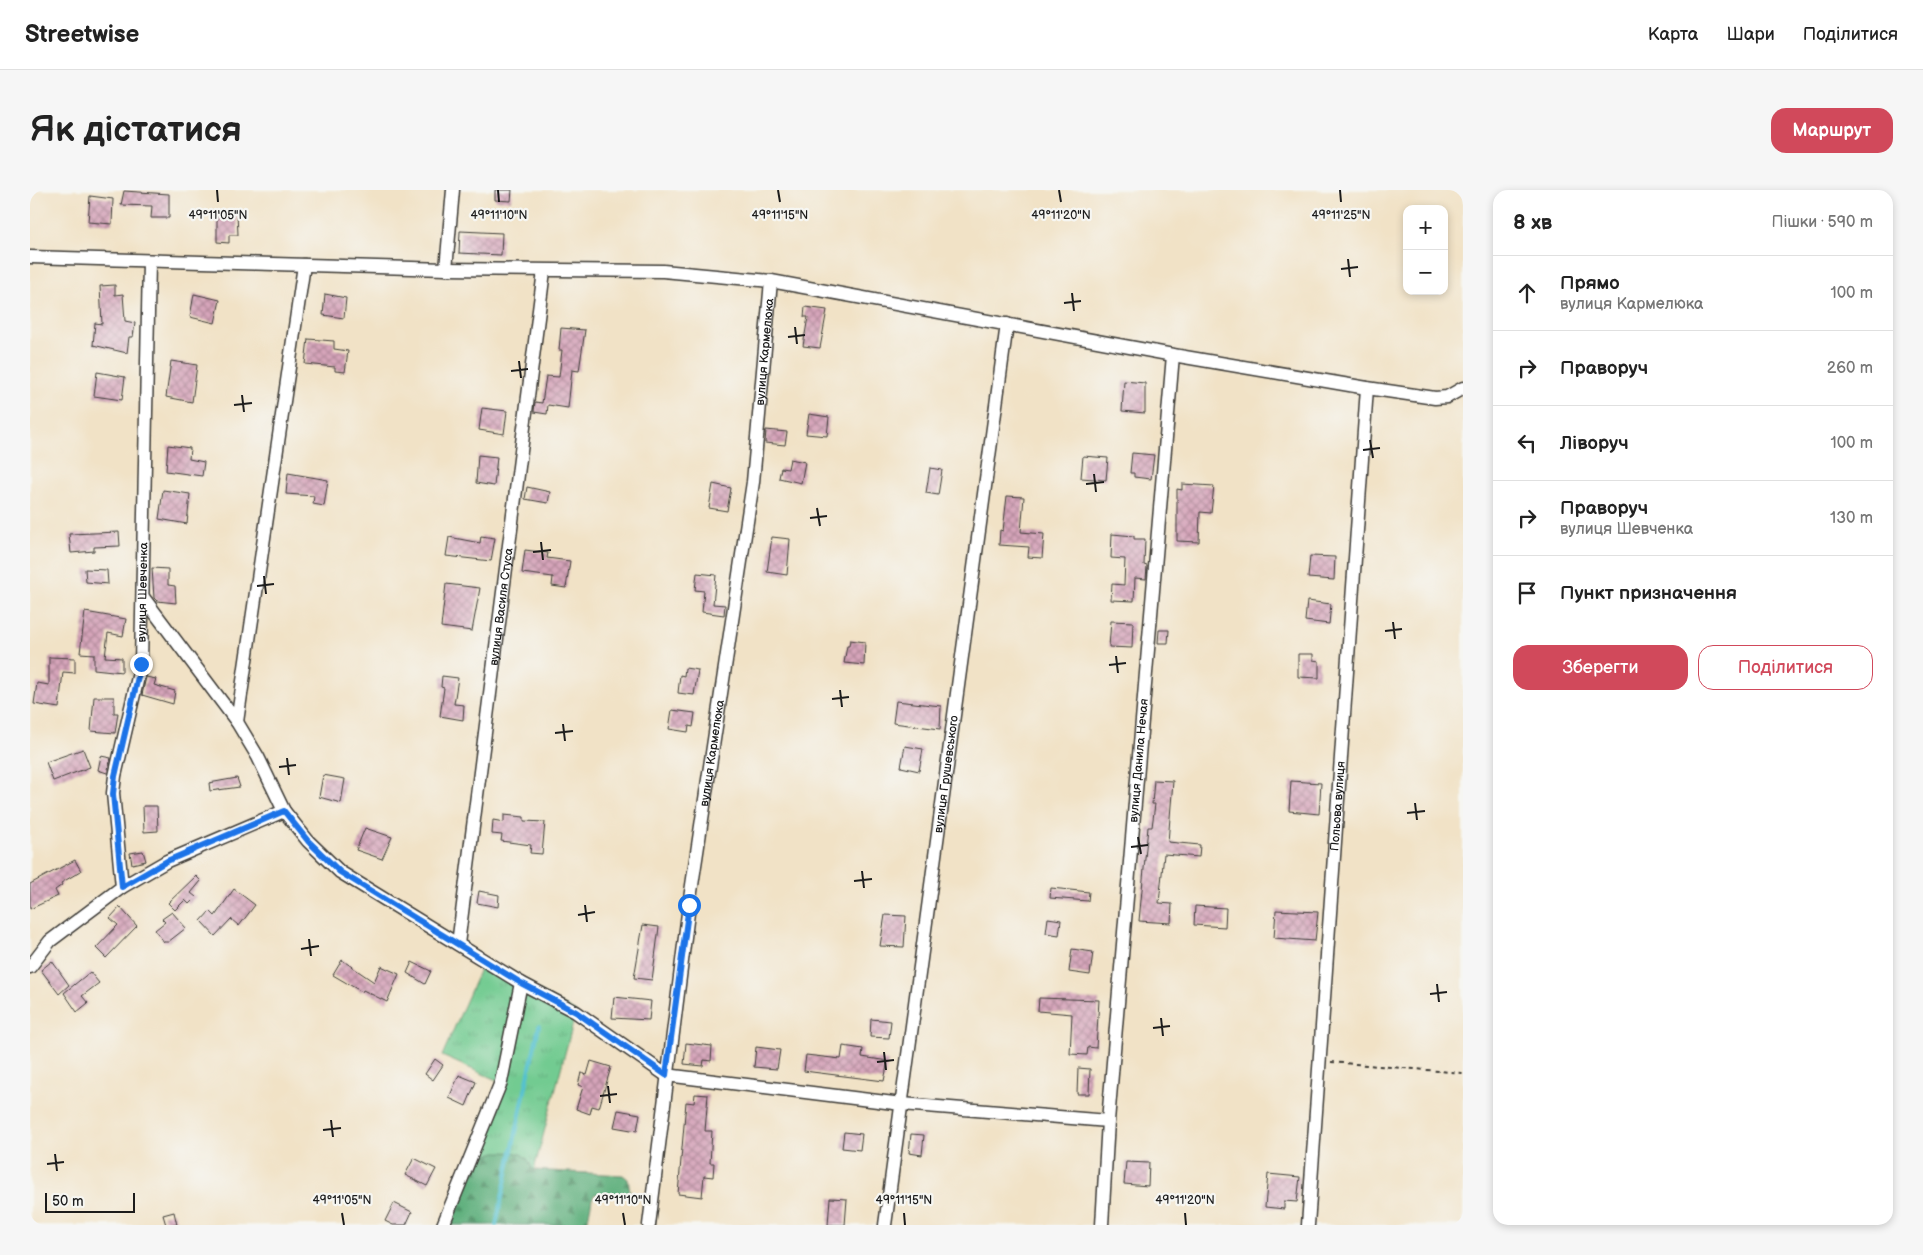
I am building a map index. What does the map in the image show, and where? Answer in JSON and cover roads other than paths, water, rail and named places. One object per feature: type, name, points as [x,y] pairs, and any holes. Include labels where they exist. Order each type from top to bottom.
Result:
[{"type":"street","points":[[446,269],[453,190]]},
{"type":"street","points":[[30,257],[149,262],[446,269],[663,271],[771,281],[1173,355],[1435,398],[1447,397],[1463,388]]},
{"type":"street","name":"вулиця Шевченка","points":[[122,887],[113,794],[115,776],[141,664],[149,262]]},
{"type":"street","points":[[237,722],[304,265]]},
{"type":"street","name":"вулиця Василя Стуса","points":[[458,944],[544,270]]},
{"type":"street","name":"вулиця Кармелюка","points":[[649,1225],[666,1075],[689,905],[753,482],[771,281]]},
{"type":"street","name":"вулиця Грушевського","points":[[885,1225],[1007,324]]},
{"type":"street","name":"вулиця Данила Нечая","points":[[1102,1225],[1108,1121],[1173,355]]},
{"type":"street","name":"Польова вулиця","points":[[1308,1225],[1367,388]]},
{"type":"street","points":[[143,596],[237,722],[258,758],[284,811],[308,841],[340,872],[521,983],[576,1012],[666,1075],[902,1104],[1108,1121]]},
{"type":"street","points":[[30,967],[50,941],[122,887],[167,861],[284,811]]},
{"type":"street","points":[[443,1225],[501,1082],[521,983]]},
{"type":"waterway","points":[[496,1225],[539,1026]]}]
